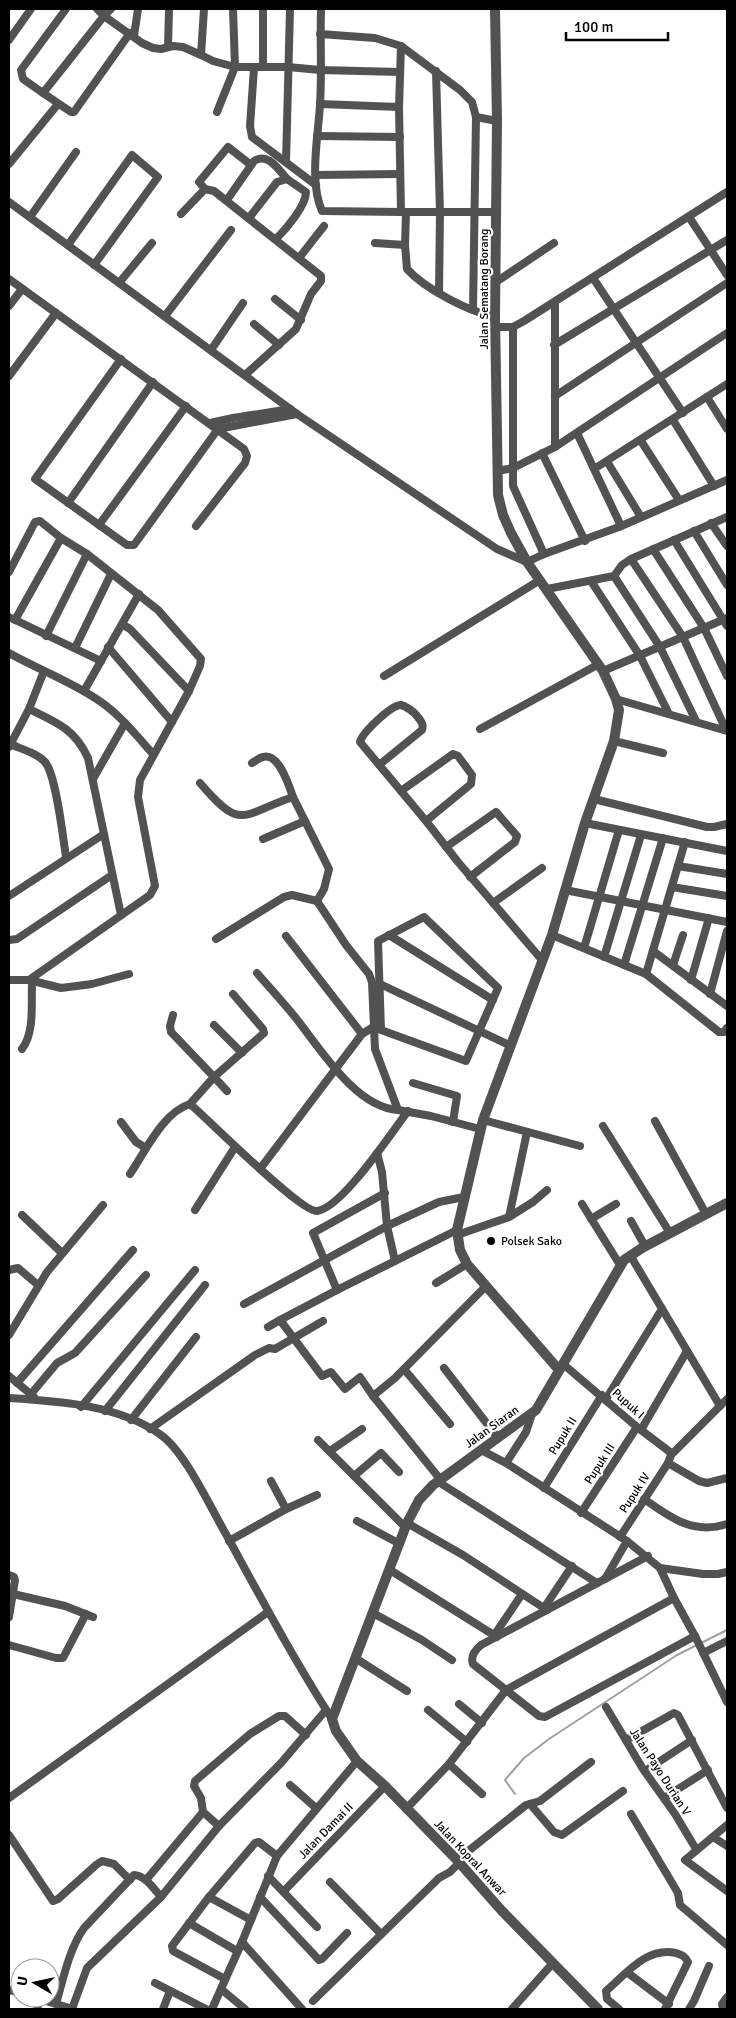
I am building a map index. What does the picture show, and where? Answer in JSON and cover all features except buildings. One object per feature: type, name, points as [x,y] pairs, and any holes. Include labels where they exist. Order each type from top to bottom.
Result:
[{"type":"street","points":[[9,40],[31,9]]},
{"type":"street","points":[[66,9],[21,70],[23,79],[71,112],[77,110],[132,35],[138,9]]},
{"type":"street","points":[[97,9],[104,16],[153,48],[183,47],[213,61],[235,67],[288,67],[320,70],[400,72]]},
{"type":"street","points":[[43,93],[111,9]]},
{"type":"street","points":[[168,9],[168,47]]},
{"type":"street","points":[[202,55],[204,9]]},
{"type":"street","points":[[217,112],[235,67],[233,9]]},
{"type":"street","points":[[263,9],[259,67],[250,126],[252,137],[316,184]]},
{"type":"street","points":[[286,162],[290,9]]},
{"type":"street","points":[[320,9],[320,104],[316,184],[318,202],[322,211],[493,212]]},
{"type":"street","name":"Jalan Sematang Borang","points":[[457,1233],[482,1124],[552,935],[584,823],[614,741],[619,710],[601,667],[540,580],[511,533],[503,515],[498,495],[496,327],[493,316],[496,282],[493,212],[495,9]]},
{"type":"street","points":[[320,34],[375,38],[401,46],[436,71],[472,102],[478,118],[476,311]]},
{"type":"street","points":[[401,46],[399,106],[400,174],[407,269],[439,293],[476,311],[493,316]]},
{"type":"street","points":[[436,71],[440,213],[439,293]]},
{"type":"street","points":[[9,164],[58,104]]},
{"type":"street","points":[[320,104],[399,106]]},
{"type":"street","points":[[478,118],[493,120]]},
{"type":"street","points":[[317,136],[400,138]]},
{"type":"street","points":[[245,375],[296,329],[311,294],[321,281],[321,276],[300,258],[227,200],[214,191],[205,189],[199,182],[228,147],[251,165]]},
{"type":"street","points":[[30,217],[76,152]]},
{"type":"street","points":[[68,245],[132,155],[158,177],[94,264]]},
{"type":"street","points":[[227,200],[251,165],[258,158],[264,158],[287,179],[306,192],[292,220],[276,239]]},
{"type":"street","points":[[316,176],[400,174]]},
{"type":"street","points":[[249,218],[276,182],[287,179]]},
{"type":"street","points":[[181,214],[205,189]]},
{"type":"street","points":[[496,327],[514,327],[727,192]]},
{"type":"street","points":[[9,202],[293,411],[497,549],[528,562],[544,554],[621,526],[727,480]]},
{"type":"street","points":[[690,217],[727,275]]},
{"type":"street","points":[[300,258],[324,226]]},
{"type":"street","points":[[165,316],[231,230]]},
{"type":"street","points":[[554,345],[727,240]]},
{"type":"street","points":[[119,283],[152,243]]},
{"type":"street","points":[[375,243],[405,244]]},
{"type":"street","points":[[496,282],[554,243]]},
{"type":"street","points":[[593,278],[683,413]]},
{"type":"street","points":[[9,279],[244,449],[247,460],[196,526]]},
{"type":"street","points":[[555,396],[727,283]]},
{"type":"street","points":[[9,306],[22,289]]},
{"type":"street","points":[[275,299],[301,320]]},
{"type":"street","points":[[555,302],[555,447]]},
{"type":"street","points":[[211,350],[243,303]]},
{"type":"street","points":[[9,376],[56,313]]},
{"type":"street","points":[[254,324],[279,345]]},
{"type":"street","points":[[514,327],[514,486],[544,554]]},
{"type":"street","points":[[497,471],[513,468],[555,447],[727,333]]},
{"type":"street","points":[[121,359],[35,479],[124,544],[134,546],[218,429],[293,411]]},
{"type":"street","points":[[68,503],[153,382]]},
{"type":"street","points":[[594,470],[727,384]]},
{"type":"street","points":[[707,397],[727,428]]},
{"type":"street","points":[[99,525],[186,406]]},
{"type":"street","points":[[210,423],[293,411]]},
{"type":"street","points":[[673,420],[714,486]]},
{"type":"street","points":[[577,433],[621,526]]},
{"type":"street","points":[[641,441],[679,500]]},
{"type":"street","points":[[542,453],[584,540]]},
{"type":"street","points":[[608,462],[641,517]]},
{"type":"street","points":[[547,589],[614,576],[622,565],[631,559],[727,517]]},
{"type":"street","points":[[9,572],[35,522],[40,522],[87,554],[139,594],[173,625],[200,655],[201,662],[189,691],[140,780],[138,797],[155,886],[154,890],[150,896],[30,981]]},
{"type":"street","points":[[711,523],[727,546]]},
{"type":"street","points":[[694,531],[727,586]]},
{"type":"street","points":[[62,538],[12,618],[101,661]]},
{"type":"street","points":[[480,729],[601,667],[640,656],[704,628],[726,621],[674,540]]},
{"type":"street","points":[[653,548],[704,628],[727,676]]},
{"type":"street","points":[[46,636],[87,554]]},
{"type":"street","points":[[616,699],[726,731],[724,717],[683,637],[631,559]]},
{"type":"street","points":[[75,648],[111,574]]},
{"type":"street","points":[[614,576],[660,647],[696,722]]},
{"type":"street","points":[[384,676],[540,580]]},
{"type":"street","points":[[592,580],[640,656],[669,714]]},
{"type":"street","points":[[84,692],[139,594]]},
{"type":"street","points":[[122,624],[130,629],[189,691]]},
{"type":"street","points":[[108,648],[172,722]]},
{"type":"street","points":[[10,657],[44,671],[102,703],[125,723],[153,754]]},
{"type":"street","points":[[44,671],[29,709],[10,746],[41,757],[47,763],[52,780],[66,857]]},
{"type":"street","points":[[379,765],[422,730],[423,725],[414,713],[399,705],[393,707],[365,733],[360,741],[363,746],[470,876],[542,960]]},
{"type":"street","points":[[29,709],[61,724],[83,746],[88,758],[121,915]]},
{"type":"street","points":[[92,779],[125,723]]},
{"type":"street","points":[[614,741],[663,753]]},
{"type":"street","points":[[401,791],[453,754],[458,756],[472,776],[471,784],[426,821]]},
{"type":"street","points":[[252,763],[263,756],[271,757],[275,760],[329,869],[324,889],[317,901]]},
{"type":"street","points":[[200,782],[212,797],[235,815],[249,815],[293,797]]},
{"type":"street","points":[[594,799],[707,827],[727,824]]},
{"type":"street","points":[[446,847],[496,812],[517,836],[517,839],[470,876]]},
{"type":"street","points":[[263,839],[305,821]]},
{"type":"street","points":[[584,823],[727,851]]},
{"type":"street","points":[[584,948],[619,830]]},
{"type":"street","points":[[9,896],[66,857],[104,834]]},
{"type":"street","points":[[604,957],[641,835]]},
{"type":"street","points":[[624,965],[663,838]]},
{"type":"street","points":[[646,974],[685,842]]},
{"type":"street","points":[[678,866],[727,874]]},
{"type":"street","points":[[493,903],[542,868]]},
{"type":"street","points":[[9,940],[17,939],[112,875]]},
{"type":"street","points":[[672,887],[727,896]]},
{"type":"street","points":[[565,890],[727,922]]},
{"type":"street","points":[[216,940],[284,897],[292,895],[317,901],[346,945],[369,974],[373,988],[375,1049],[398,1110]]},
{"type":"street","points":[[424,917],[498,988],[466,1061],[382,1030],[378,941],[390,935],[424,917]]},
{"type":"street","points":[[691,980],[708,918]]},
{"type":"street","points":[[710,994],[727,931]]},
{"type":"street","points":[[390,935],[493,1000]]},
{"type":"street","points":[[552,935],[646,974],[719,1032],[724,1032],[727,1028]]},
{"type":"street","points":[[673,965],[683,935]]},
{"type":"street","points":[[286,936],[362,1034]]},
{"type":"street","points":[[653,951],[727,1006]]},
{"type":"street","points":[[256,973],[294,1015],[342,1078],[380,1106],[453,1122],[482,1124],[527,1132],[580,1146]]},
{"type":"street","points":[[9,980],[30,981],[61,988],[92,984],[129,974]]},
{"type":"street","points":[[22,1049],[27,1043],[29,1034],[30,981]]},
{"type":"street","points":[[380,984],[510,1046]]},
{"type":"street","points":[[130,1174],[152,1139],[176,1110],[190,1104],[214,1077],[262,1035],[264,1031],[233,994]]},
{"type":"street","points":[[173,1015],[170,1026],[171,1032],[227,1091]]},
{"type":"street","points":[[214,1025],[242,1053]]},
{"type":"street","points":[[260,1169],[362,1034],[375,1026]]},
{"type":"street","points":[[413,1083],[457,1096],[453,1122]]},
{"type":"street","points":[[190,1104],[260,1169],[309,1210],[316,1212],[331,1205],[342,1196],[408,1112]]},
{"type":"street","points":[[654,1121],[706,1214]]},
{"type":"street","points":[[121,1122],[136,1142],[146,1148]]},
{"type":"street","points":[[604,1126],[670,1233]]},
{"type":"street","points":[[509,1217],[527,1132]]},
{"type":"street","points":[[194,1210],[235,1147]]},
{"type":"street","points":[[377,1153],[385,1193],[387,1226],[395,1261]]},
{"type":"street","points":[[268,1327],[395,1261],[457,1233],[509,1217],[533,1202],[547,1190]]},
{"type":"street","points":[[337,1290],[326,1259],[313,1232],[385,1193]]},
{"type":"street","points":[[244,1304],[387,1226],[439,1202],[464,1197]]},
{"type":"street","name":"Jalan Siaran","points":[[332,1720],[406,1525],[419,1500],[439,1480],[532,1414],[542,1401],[620,1265],[630,1255],[727,1203]]},
{"type":"street","points":[[582,1204],[620,1265]]},
{"type":"street","points":[[591,1219],[616,1204]]},
{"type":"street","points":[[9,1335],[38,1285],[62,1253],[104,1205]]},
{"type":"street","points":[[22,1215],[62,1253]]},
{"type":"street","points":[[631,1221],[645,1246]]},
{"type":"street","points":[[457,1233],[460,1250],[467,1264],[561,1367]]},
{"type":"street","points":[[17,1382],[133,1250]]},
{"type":"street","points":[[630,1255],[720,1406]]},
{"type":"street","points":[[436,1283],[467,1264]]},
{"type":"street","points":[[9,1270],[18,1268],[38,1285]]},
{"type":"street","points":[[81,1407],[196,1270]]},
{"type":"street","points":[[34,1397],[57,1363],[75,1353],[146,1274]]},
{"type":"street","points":[[105,1411],[205,1285]]},
{"type":"street","points":[[373,1396],[404,1369],[486,1286]]},
{"type":"street","name":"Pupuk II","points":[[544,1488],[662,1309]]},
{"type":"street","points":[[280,1320],[292,1339],[322,1376],[331,1372],[345,1389],[360,1377],[439,1480],[597,1583]]},
{"type":"street","points":[[150,1429],[256,1355],[269,1348],[275,1349],[322,1321]]},
{"type":"street","points":[[130,1420],[196,1337]]},
{"type":"street","name":"Pupuk III","points":[[581,1513],[639,1429],[687,1351]]},
{"type":"street","name":"Pupuk I","points":[[561,1367],[604,1397],[639,1429],[670,1452],[670,1459],[699,1481],[706,1484],[727,1478]]},
{"type":"street","points":[[444,1368],[498,1438]]},
{"type":"street","points":[[404,1369],[450,1424]]},
{"type":"street","points":[[9,1376],[34,1397]]},
{"type":"street","points":[[9,1398],[34,1397],[105,1411],[150,1429],[172,1446],[199,1484],[268,1612],[332,1720]]},
{"type":"street","name":"Pupuk IV","points":[[620,1537],[670,1459],[727,1399]]},
{"type":"street","points":[[506,1463],[526,1432],[532,1414]]},
{"type":"street","points":[[330,1452],[362,1429]]},
{"type":"street","points":[[318,1440],[406,1525],[463,1555],[546,1609]]},
{"type":"street","points":[[481,1450],[506,1463],[620,1537],[648,1556],[660,1568],[727,1702]]},
{"type":"street","points":[[354,1476],[381,1453],[399,1472]]},
{"type":"street","points":[[271,1480],[286,1509]]},
{"type":"street","points":[[229,1541],[286,1509],[318,1495]]},
{"type":"street","points":[[644,1499],[665,1513],[699,1528],[716,1528],[727,1524]]},
{"type":"street","points":[[357,1520],[400,1544]]},
{"type":"street","points":[[605,1579],[627,1542]]},
{"type":"street","points":[[648,1556],[496,1636],[476,1650],[472,1660],[477,1667],[539,1716],[546,1717],[696,1637]]},
{"type":"street","points":[[546,1609],[572,1566]]},
{"type":"street","points":[[660,1568],[703,1574],[727,1572]]},
{"type":"street","points":[[390,1570],[496,1636]]},
{"type":"street","points":[[9,1575],[15,1578],[9,1616]]},
{"type":"street","points":[[9,1645],[56,1658],[63,1658],[90,1616],[65,1606],[13,1594]]},
{"type":"street","points":[[496,1636],[522,1594]]},
{"type":"street","points":[[406,1809],[449,1764],[506,1690],[674,1598]]},
{"type":"street","points":[[9,1798],[268,1612]]},
{"type":"street","points":[[374,1613],[422,1640],[452,1660]]},
{"type":"street","points":[[702,1651],[727,1641]]},
{"type":"street","points":[[355,1658],[407,1691]]},
{"type":"street","points":[[459,1704],[482,1722]]},
{"type":"street","name":"Jalan Payo Durian V","points":[[606,1707],[696,1849]]},
{"type":"street","points":[[60,2005],[72,2009],[87,1968],[161,1897],[219,1826],[306,1735],[326,1710]]},
{"type":"street","points":[[428,1710],[467,1742]]},
{"type":"street","points":[[626,1740],[674,1713],[678,1715],[727,1808]]},
{"type":"street","points":[[219,1826],[203,1812],[201,1798],[194,1786],[195,1781],[250,1734],[282,1716],[306,1735]]},
{"type":"street","name":"Jalan Kopral Anwar","points":[[332,1720],[336,1731],[357,1761],[385,1786],[458,1861],[502,1911],[598,2009]]},
{"type":"street","points":[[645,1771],[692,1740]]},
{"type":"street","points":[[212,2009],[277,1856],[357,1761]]},
{"type":"street","points":[[313,2001],[439,1878],[450,1872],[458,1861],[530,1804],[540,1801],[591,1762]]},
{"type":"street","points":[[449,1764],[482,1794]]},
{"type":"street","points":[[664,1798],[708,1770]]},
{"type":"street","points":[[290,1786],[316,1808]]},
{"type":"street","name":"Jalan Damai II","points":[[284,1891],[385,1786]]},
{"type":"street","points":[[530,1804],[554,1832],[562,1835],[623,1791]]},
{"type":"street","points":[[146,1880],[203,1812]]},
{"type":"street","points":[[631,1814],[678,1893],[680,1905],[727,1945]]},
{"type":"street","points":[[727,1825],[685,1858],[686,1862],[727,1891]]},
{"type":"street","points":[[9,1835],[53,1901],[58,1899],[96,1865],[102,1862],[114,1864],[130,1880]]},
{"type":"street","points":[[713,1837],[727,1846]]},
{"type":"street","points":[[225,1979],[172,1950],[172,1946],[209,1897],[257,1842],[277,1856]]},
{"type":"street","points":[[60,1991],[67,1967],[84,1928],[134,1875],[146,1880],[161,1897]]},
{"type":"street","points":[[268,1876],[317,1928]]},
{"type":"street","points":[[330,1882],[381,1934]]},
{"type":"street","points":[[260,1896],[319,1960],[347,1933]]},
{"type":"street","points":[[209,1897],[251,1920]]},
{"type":"street","points":[[189,1923],[237,1951]]},
{"type":"street","points":[[242,1942],[302,2009]]},
{"type":"street","points":[[619,2009],[607,1999],[606,1991],[648,1956],[662,1951],[682,1955],[687,1959],[687,1965],[667,2007],[628,1973]]},
{"type":"street","points":[[512,2009],[553,1963]]},
{"type":"street","points":[[689,2009],[709,1966]]},
{"type":"street","points":[[155,1984],[206,2009]]},
{"type":"street","points":[[221,1989],[245,2009]]},
{"type":"street","points":[[163,2009],[170,1991]]},
{"type":"street","points":[[723,2009],[722,2004],[727,1997]]},
{"type":"waterway","points":[[701,1643],[727,1630]]},
{"type":"waterway","points":[[515,1794],[505,1780],[524,1758],[549,1739],[677,1655],[697,1645]]},
{"type":"place","name":"Polsek Sako","points":[[491,1241]]}]
